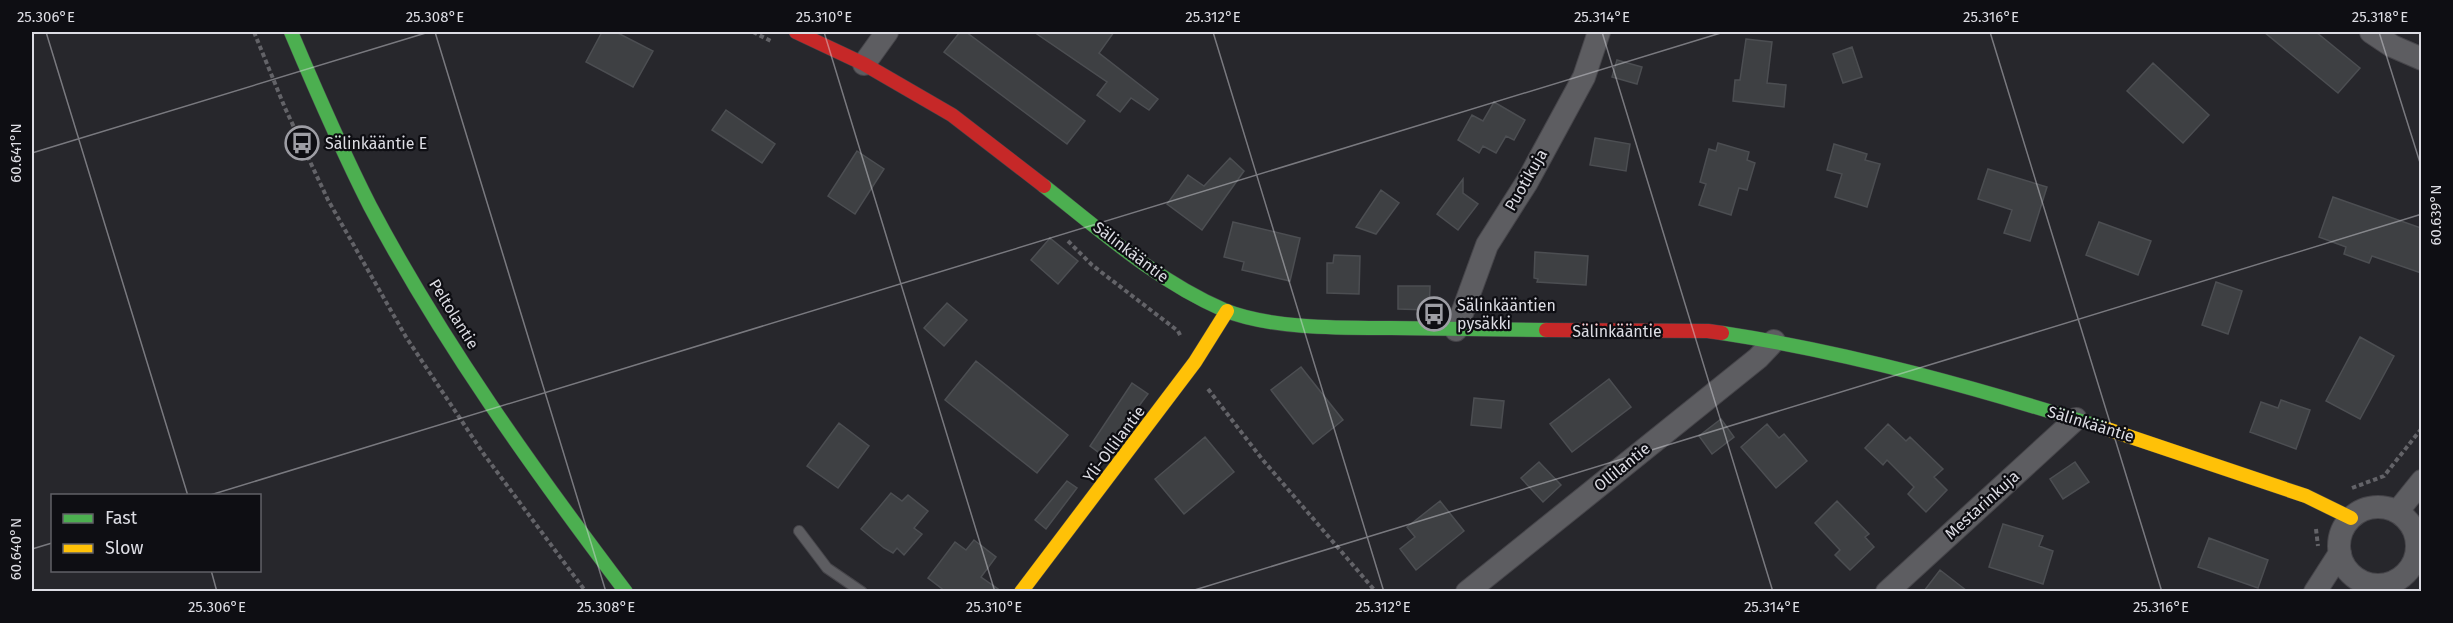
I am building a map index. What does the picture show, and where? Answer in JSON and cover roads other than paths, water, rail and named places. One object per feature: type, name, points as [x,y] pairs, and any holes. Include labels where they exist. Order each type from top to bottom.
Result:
[{"type":"street","name":"Peltolantie","points":[[291,32],[341,144],[382,228],[434,315],[513,436],[626,591]]},
{"type":"street","name":"Sälinkääntie","points":[[796,32],[864,64],[951,115],[1155,272],[1190,294],[1227,311],[1268,321],[1332,328],[1708,331],[1774,340],[1912,371],[2076,419],[2160,445],[2306,496],[2343,513]]},
{"type":"street","points":[[864,64],[887,32]]},
{"type":"street","name":"Puotikuja","points":[[1456,330],[1487,245],[1527,182],[1584,77],[1599,32]]},
{"type":"street","points":[[2371,32],[2392,46],[2421,59]]},
{"type":"street","name":"Yli-Ollilantie","points":[[1021,591],[1195,362],[1227,311]]},
{"type":"street","name":"Ollilantie","points":[[1467,591],[1749,365],[1774,340]]},
{"type":"street","name":"Mestarinkuja","points":[[1887,591],[2076,419]]},
{"type":"street","points":[[2397,512],[2421,481]]},
{"type":"street","points":[[2378,507],[2397,512],[2414,529],[2419,542],[2413,565],[2406,575],[2396,582],[2360,587],[2348,572],[2340,553],[2339,540],[2343,528],[2343,513],[2378,507]]},
{"type":"street","points":[[2315,591],[2340,553]]},
{"type":"street","points":[[2396,582],[2417,591]]},
{"type":"lane","points":[[799,531],[827,568],[862,591]]},
{"type":"place","name":"Sälinkääntie E","points":[[302,143]]},
{"type":"place","name":"Sälinkääntien pysäkki","points":[[1434,314]]}]
